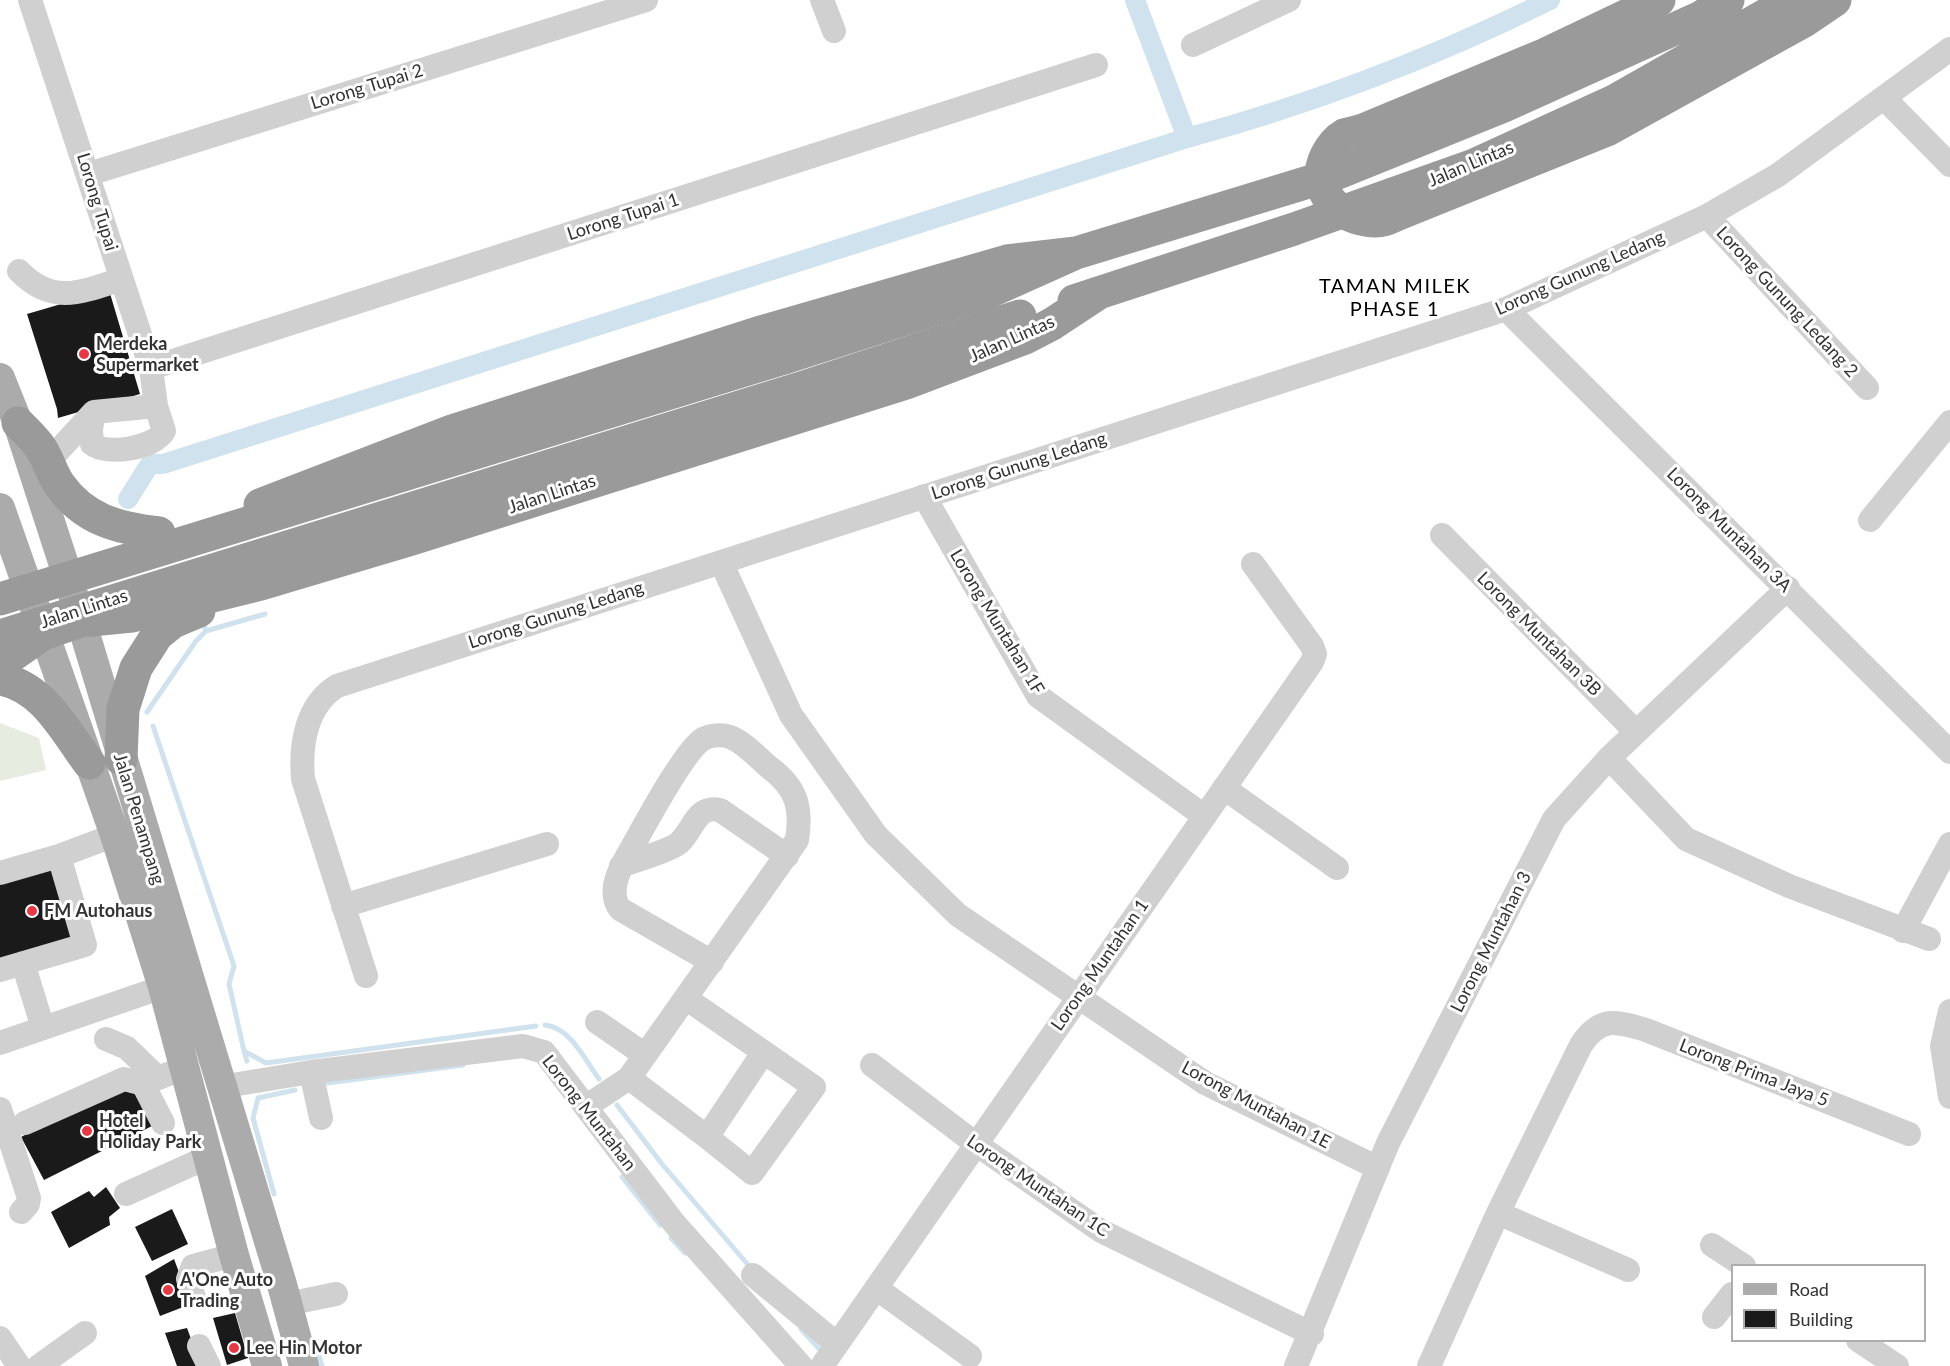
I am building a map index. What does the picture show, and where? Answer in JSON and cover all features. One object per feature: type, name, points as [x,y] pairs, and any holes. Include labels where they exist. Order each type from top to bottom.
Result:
[{"type":"highway","points":[[1659,0],[1546,54],[1342,136],[1326,156],[1320,183],[1329,199],[1347,215],[1376,222],[1401,213],[1607,130],[1804,21],[1835,0]]},
{"type":"highway","name":"Jalan Lintas","points":[[8,590],[784,358],[989,292],[1076,253],[1338,173],[1504,106],[1701,17],[1728,0]]},
{"type":"highway","name":"Jalan Lintas","points":[[0,636],[804,387],[1020,316],[1096,295],[1314,223],[1474,165],[1614,101],[1792,0]]},
{"type":"highway","name":"Jalan Lintas","points":[[8,590],[159,533],[264,504],[452,431],[764,331],[1007,261],[1076,253]]},
{"type":"highway","name":"Jalan Lintas","points":[[0,664],[43,634],[81,621],[132,616],[261,584],[412,539],[906,383],[1025,338],[1052,324],[1096,295]]},
{"type":"highway","points":[[18,423],[41,448],[59,484],[72,498],[105,522],[120,528],[159,533]]},
{"type":"highway","points":[[159,533],[136,547],[132,561],[134,574],[143,586],[185,602]]},
{"type":"highway","points":[[121,759],[123,709],[136,669],[157,635],[173,622],[261,584]]},
{"type":"highway","points":[[0,679],[15,681],[39,696],[89,763]]},
{"type":"main road","name":"Jalan Penampang","points":[[0,378],[18,423],[65,568],[304,1366]]},
{"type":"main road","name":"Jalan Penampang","points":[[0,508],[8,590],[43,634],[115,835],[186,1067],[234,1256],[267,1366]]},
{"type":"street","name":"Lorong Tupai","points":[[30,0],[151,368],[156,406],[163,434],[133,447],[110,452],[92,444],[91,429],[94,412]]},
{"type":"street","name":"Lorong Tupai 2","points":[[88,174],[646,0]]},
{"type":"street","points":[[822,0],[834,31]]},
{"type":"street","points":[[1193,45],[1289,0]]},
{"type":"street","name":"Lorong Gunung Ledang","points":[[366,976],[303,779],[301,755],[304,737],[323,695],[337,686],[1506,309],[1707,216],[1778,175],[1950,49]]},
{"type":"street","name":"Lorong Tupai 1","points":[[151,368],[1096,65]]},
{"type":"street","points":[[1884,98],[1950,165]]},
{"type":"street","name":"Lorong Gunung Ledang 2","points":[[1707,216],[1867,388]]},
{"type":"street","points":[[19,271],[33,286],[47,292],[76,292],[121,279]]},
{"type":"street","name":"Lorong Muntahan 3A","points":[[1506,309],[1950,752]]},
{"type":"street","points":[[47,463],[94,412],[156,406]]},
{"type":"street","points":[[1870,520],[1950,422]]},
{"type":"street","name":"Lorong Muntahan 1F","points":[[924,496],[1038,696],[1204,816]]},
{"type":"street","name":"Lorong Muntahan 3B","points":[[1442,536],[1636,732]]},
{"type":"street","name":"Lorong Muntahan 1E","points":[[721,562],[791,715],[876,835],[958,915],[1205,1083],[1378,1168]]},
{"type":"street","name":"Lorong Muntahan 1","points":[[822,1366],[1312,662],[1315,654],[1253,564]]},
{"type":"street","name":"Lorong Muntahan 3","points":[[1296,1366],[1312,1334],[1393,1133],[1554,819],[1609,758],[1788,588]]},
{"type":"street","points":[[587,1106],[629,1078],[687,999],[797,840],[799,822],[796,801],[787,780],[731,737],[714,736],[696,745],[621,866],[614,891],[614,901],[620,909],[711,962]]},
{"type":"street","points":[[1609,758],[1686,839],[1789,886],[1929,939]]},
{"type":"street","points":[[1224,788],[1337,868]]},
{"type":"street","points":[[621,866],[674,846],[680,842],[700,813],[711,808],[720,810],[787,856]]},
{"type":"street","points":[[0,873],[59,856],[115,835]]},
{"type":"street","points":[[343,906],[547,844]]},
{"type":"street","points":[[1903,931],[1950,844]]},
{"type":"street","points":[[43,1028],[11,967],[85,945],[59,856]]},
{"type":"street","points":[[0,1043],[163,987]]},
{"type":"street","points":[[629,1078],[752,1173],[814,1087],[687,999]]},
{"type":"street","points":[[1949,1015],[1942,1046],[1950,1097]]},
{"type":"street","points":[[597,1022],[645,1055]]},
{"type":"street","name":"Lorong Prima Jaya 5","points":[[1498,1213],[1581,1045],[1598,1026],[1608,1022],[1646,1030],[1909,1134]]},
{"type":"street","points":[[106,1039],[126,1048],[151,1081],[163,1123]]},
{"type":"street","name":"Lorong Muntahan","points":[[220,1087],[311,1072],[523,1046],[544,1052],[674,1223],[801,1366]]},
{"type":"street","points":[[707,1137],[763,1053]]},
{"type":"street","name":"Lorong Muntahan 1C","points":[[872,1065],[976,1144],[1101,1232],[1312,1334]]},
{"type":"street","points":[[25,1123],[124,1079],[151,1081],[186,1067]]},
{"type":"street","points":[[311,1072],[321,1118]]},
{"type":"street","points":[[0,1109],[29,1198],[28,1204],[21,1212]]},
{"type":"street","points":[[126,1194],[208,1157]]},
{"type":"street","points":[[1430,1366],[1498,1213],[1628,1270]]},
{"type":"street","points":[[1712,1245],[1741,1264]]},
{"type":"street","points":[[194,1297],[188,1279],[193,1266],[234,1256]]},
{"type":"street","points":[[753,1275],[837,1344]]},
{"type":"street","points":[[876,1288],[970,1356]]},
{"type":"street","points":[[287,1304],[336,1294]]},
{"type":"street","points":[[1714,1317],[1731,1295]]},
{"type":"street","points":[[39,1366],[85,1333]]},
{"type":"street","points":[[0,1338],[19,1366]]},
{"type":"street","points":[[1860,1342],[1898,1366]]},
{"type":"shaded area","points":[[0,723],[39,738],[46,770],[0,781]]},
{"type":"building","name":"Merdeka Supermarket","points":[[109,290],[140,394],[58,418],[27,314]]},
{"type":"building","name":"FM Autohaus","points":[[50,866],[73,941],[0,959],[0,880]]},
{"type":"building","name":"Hotel Holiday Park","points":[[131,1082],[152,1126],[44,1180],[21,1137]]},
{"type":"building","points":[[106,1187],[120,1208],[109,1217],[110,1225],[69,1248],[51,1212],[89,1191],[94,1197]]},
{"type":"building","points":[[172,1209],[188,1244],[152,1261],[135,1227]]},
{"type":"building","name":"A'One Auto Trading","points":[[174,1259],[191,1304],[160,1316],[145,1276]]},
{"type":"building","name":"Lee Hin Motor","points":[[235,1313],[248,1358],[227,1365],[213,1318]]},
{"type":"building","name":"Lee Hin Motor","points":[[187,1328],[201,1366],[177,1366],[165,1333]]},
{"type":"waterway","points":[[1135,0],[1187,138]]},
{"type":"waterway","points":[[128,499],[150,464],[163,464],[1326,95],[1462,41],[1550,0]]},
{"type":"waterway","points":[[206,631],[265,614]]},
{"type":"waterway","points":[[147,712],[196,641],[206,631],[203,622]]},
{"type":"waterway","points":[[153,726],[234,966],[229,984],[244,1051],[266,1063],[536,1026]]},
{"type":"waterway","points":[[545,1025],[554,1027],[570,1038],[599,1079]]},
{"type":"waterway","points":[[244,1051],[247,1061]]},
{"type":"waterway","points":[[328,1083],[463,1065]]},
{"type":"waterway","points":[[274,1194],[253,1118],[258,1098],[295,1090]]},
{"type":"waterway","points":[[617,1105],[662,1164],[749,1266]]},
{"type":"waterway","points":[[622,1177],[660,1225]]},
{"type":"waterway","points":[[671,1238],[685,1253]]},
{"type":"waterway","points":[[801,1329],[823,1353]]},
{"type":"waterway","points":[[317,1349],[322,1366]]},
{"type":"place","name":"Merdeka Supermarket","points":[[84,354]]},
{"type":"place","name":"FM Autohaus","points":[[32,911]]},
{"type":"place","name":"Hotel Holiday Park","points":[[87,1131]]},
{"type":"place","name":"A'One Auto Trading","points":[[168,1290]]},
{"type":"place","name":"Lee Hin Motor","points":[[234,1348]]},
{"type":"district","name":"TAMAN MILEK PHASE 1","points":[[1395,298]]}]
